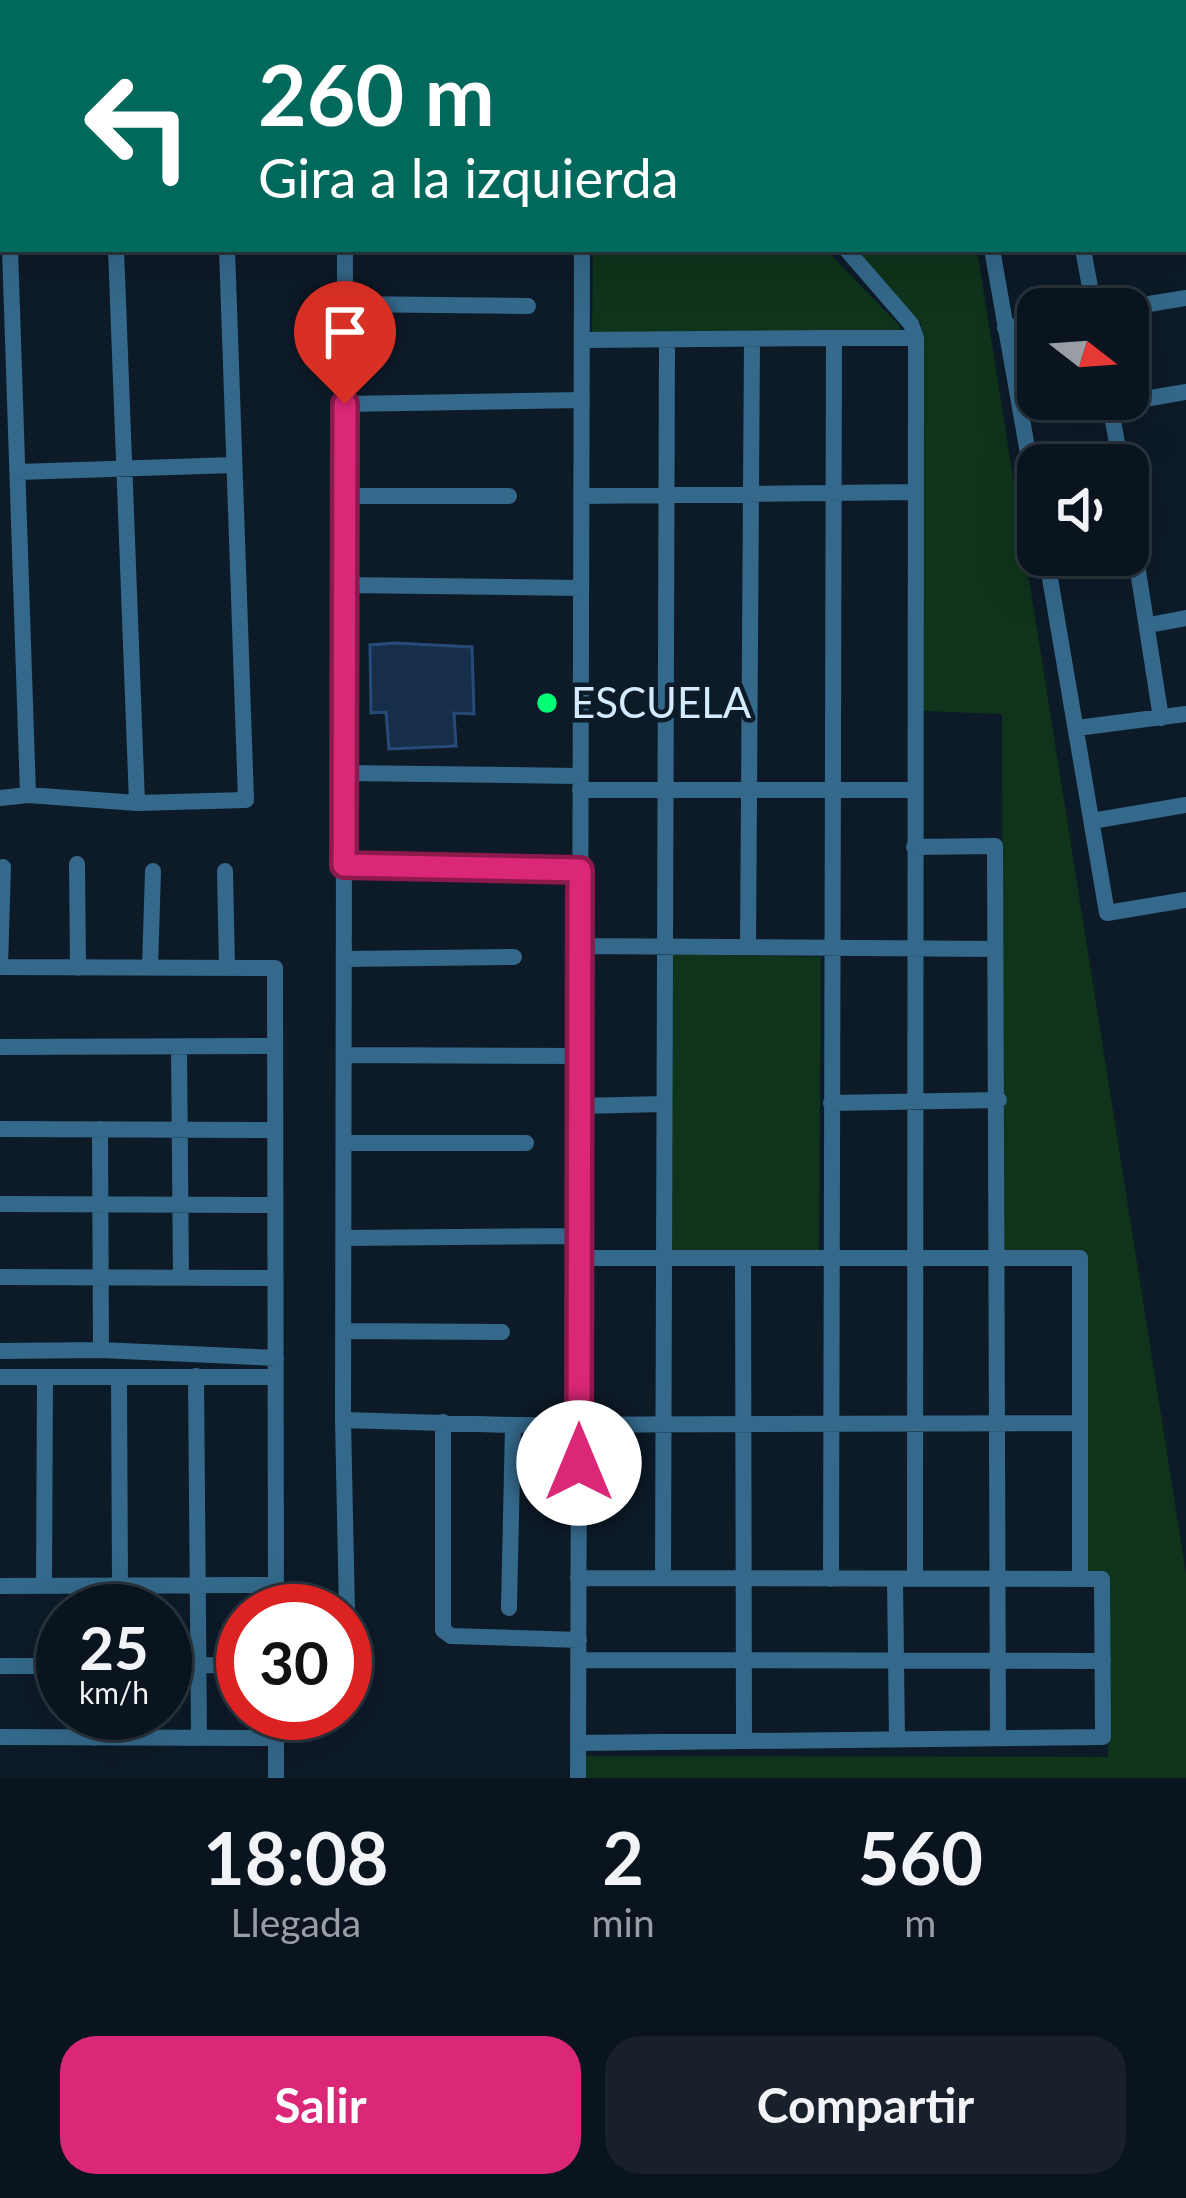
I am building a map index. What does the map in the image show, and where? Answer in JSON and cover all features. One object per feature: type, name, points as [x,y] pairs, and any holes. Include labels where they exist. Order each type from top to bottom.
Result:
[{"type":"street","points":[[10,252],[28,796]]},
{"type":"street","points":[[116,252],[137,802]]},
{"type":"street","points":[[0,798],[246,800],[227,252]]},
{"type":"street","points":[[345,252],[347,1584]]},
{"type":"street","points":[[578,1778],[582,252]]},
{"type":"street","points":[[849,252],[911,324],[916,338],[915,1579]]},
{"type":"street","points":[[992,252],[1026,444]]},
{"type":"street","points":[[1084,252],[1090,288]]},
{"type":"street","points":[[1149,304],[1186,298]]},
{"type":"street","points":[[345,304],[528,306]]},
{"type":"street","points":[[1005,328],[1017,326]]},
{"type":"street","points":[[831,1579],[834,338]]},
{"type":"street","points":[[582,340],[916,338]]},
{"type":"street","points":[[748,947],[752,339]]},
{"type":"street","points":[[663,1579],[667,340]]},
{"type":"street","points":[[1149,397],[1186,392]]},
{"type":"street","points":[[345,404],[582,400]]},
{"type":"street","points":[[18,472],[235,465]]},
{"type":"street","points":[[581,496],[915,491]]},
{"type":"street","points":[[345,496],[509,496]]},
{"type":"street","points":[[1050,576],[1107,913],[1186,900]]},
{"type":"street","points":[[1140,576],[1161,718]]},
{"type":"street","points":[[344,584],[581,588]]},
{"type":"street","points":[[1149,625],[1186,618]]},
{"type":"street","points":[[1077,728],[1186,714]]},
{"type":"street","points":[[344,773],[665,790],[915,790]]},
{"type":"street","points":[[1092,821],[1186,805]]},
{"type":"street","points":[[914,848],[995,845],[998,1738]]},
{"type":"street","points":[[77,864],[78,968]]},
{"type":"street","points":[[344,865],[580,870]]},
{"type":"street","points":[[3,867],[0,967],[275,968],[275,1584]]},
{"type":"street","points":[[150,967],[153,871]]},
{"type":"street","points":[[225,871],[227,968]]},
{"type":"street","points":[[580,946],[994,949]]},
{"type":"street","points":[[344,959],[514,957]]},
{"type":"street","points":[[0,1047],[275,1046]]},
{"type":"street","points":[[179,1047],[181,1277]]},
{"type":"street","points":[[344,1055],[578,1056]]},
{"type":"street","points":[[831,1103],[999,1100]]},
{"type":"street","points":[[579,1106],[664,1104]]},
{"type":"street","points":[[0,1129],[275,1130]]},
{"type":"street","points":[[100,1129],[101,1350]]},
{"type":"street","points":[[344,1143],[526,1143]]},
{"type":"street","points":[[0,1204],[275,1204]]},
{"type":"street","points":[[344,1238],[579,1236]]},
{"type":"street","points":[[579,1258],[1080,1258],[1080,1580]]},
{"type":"street","points":[[743,1258],[744,1741]]},
{"type":"street","points":[[0,1277],[275,1278]]},
{"type":"street","points":[[344,1331],[502,1332]]},
{"type":"street","points":[[0,1351],[101,1350],[275,1368]]},
{"type":"street","points":[[0,1377],[196,1376],[275,1368]]},
{"type":"street","points":[[196,1376],[199,1738]]},
{"type":"street","points":[[44,1584],[45,1377]]},
{"type":"street","points":[[119,1377],[120,1584]]},
{"type":"street","points":[[344,1420],[1080,1423]]},
{"type":"street","points":[[443,1422],[443,1630],[451,1636],[579,1640]]},
{"type":"street","points":[[509,1608],[513,1424]]},
{"type":"street","points":[[578,1578],[1102,1580],[1102,1737],[578,1743]]},
{"type":"street","points":[[896,1579],[897,1739]]},
{"type":"street","points":[[0,1586],[36,1586]]},
{"type":"street","points":[[192,1586],[216,1586]]},
{"type":"street","points":[[578,1660],[1102,1661]]},
{"type":"street","points":[[198,1665],[216,1665]]},
{"type":"street","points":[[0,1666],[36,1666]]},
{"type":"street","points":[[0,1737],[36,1737]]},
{"type":"street","points":[[192,1738],[216,1738]]},
{"type":"street","points":[[276,1740],[276,1778]]},
{"type":"green space","points":[[593,252],[828,252],[899,325],[900,332],[592,333]]},
{"type":"green space","points":[[851,252],[977,252],[1017,502],[1017,576],[1029,576],[1186,1573],[1186,1778],[586,1778],[586,1756],[1108,1757],[1107,1574],[1084,1574],[1086,1254],[1003,1254],[1002,714],[922,711],[921,324]]},
{"type":"green space","points":[[672,954],[821,957],[819,1253],[672,1252]]},
{"type":"building","points":[[370,645],[472,647],[474,714],[454,713],[456,746],[389,749],[386,712],[371,713]]},
{"type":"place","name":"ESCUELA","points":[[547,703]]},
{"type":"route","points":[[345,404],[344,865],[580,870],[579,1463]]}]
